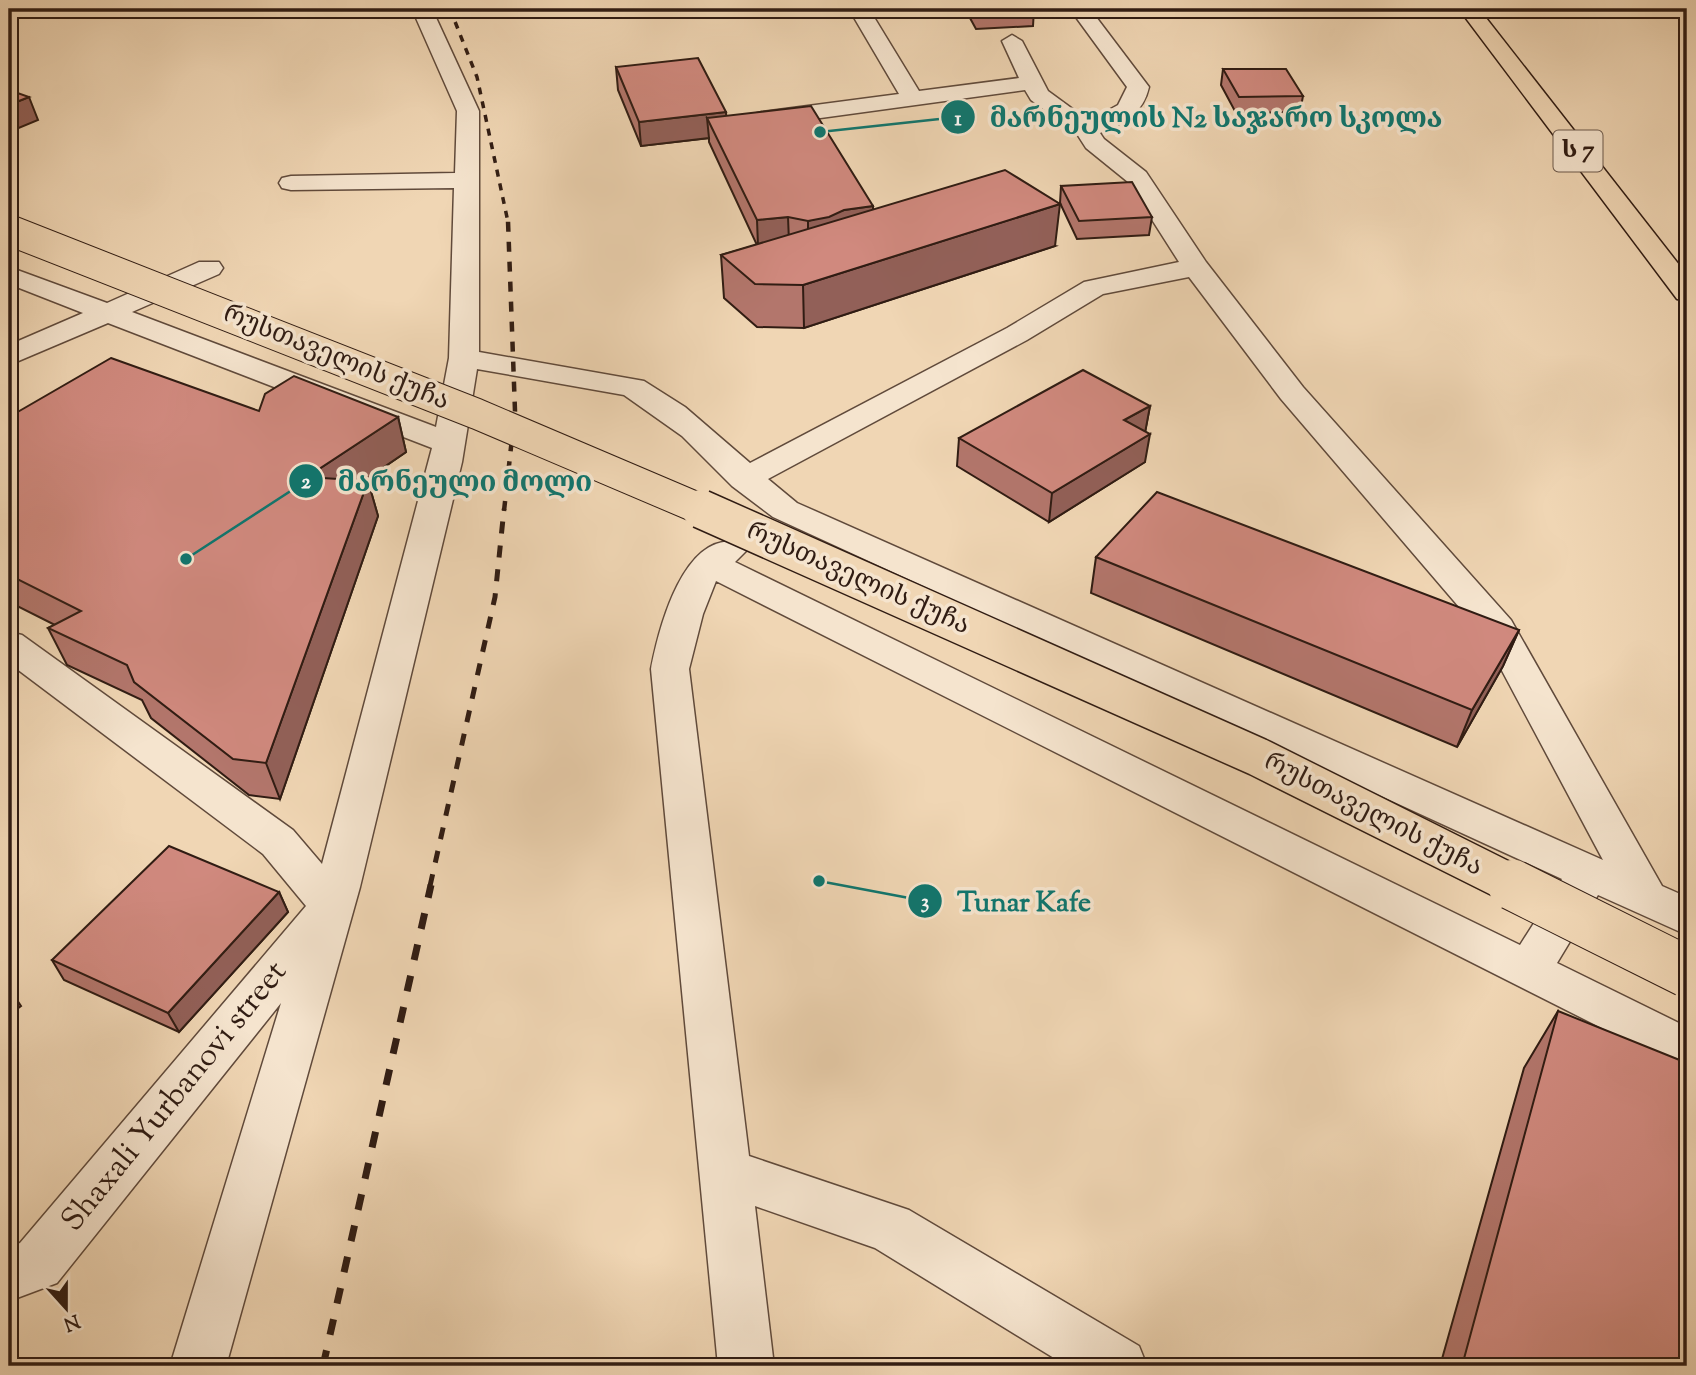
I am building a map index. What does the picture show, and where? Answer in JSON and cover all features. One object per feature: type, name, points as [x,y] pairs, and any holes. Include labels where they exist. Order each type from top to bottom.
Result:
[{"type":"main road","name":"ს 7","points":[[1469,9],[1687,293]]},
{"type":"main road","name":"რუსთაველის ქუჩა","points":[[9,230],[477,414],[775,541],[1258,757],[1687,972]]},
{"type":"street","points":[[198,1366],[332,906],[449,443],[464,358],[468,111],[422,9]]},
{"type":"street","points":[[859,9],[913,99]]},
{"type":"street","points":[[1080,9],[1138,87],[1136,101],[1125,113],[1087,130]]},
{"type":"street","points":[[1012,41],[1030,83],[1057,111],[1087,130],[1094,143],[1137,177],[1196,267],[1292,393],[1498,629],[1646,898]]},
{"type":"street","points":[[753,120],[1030,83]]},
{"type":"street","points":[[290,183],[466,180]]},
{"type":"street","points":[[744,479],[1017,334],[1094,288],[1196,267]]},
{"type":"street","points":[[9,356],[209,268]]},
{"type":"street","points":[[9,275],[449,443]]},
{"type":"street","points":[[464,358],[633,387],[700,432],[744,479],[785,510],[1590,870],[1687,917]]},
{"type":"street","points":[[747,1366],[670,669],[675,636],[710,564],[785,510]]},
{"type":"street","points":[[710,564],[1687,1050]]},
{"type":"street","points":[[9,644],[278,842],[332,906]]},
{"type":"street","points":[[1528,971],[1590,870]]},
{"type":"street","name":"Shaxali Yurbanovi street","points":[[9,1273],[38,1264],[332,906]]},
{"type":"street","points":[[725,1172],[890,1228],[1119,1366]]},
{"type":"building","points":[[698,58],[726,112],[639,122],[616,67]]},
{"type":"building","points":[[1223,69],[1286,69],[1303,96],[1239,97]]},
{"type":"building","points":[[9,90],[29,97],[9,105]]},
{"type":"building","points":[[811,106],[873,206],[844,210],[829,217],[808,221],[788,217],[757,220],[707,118]]},
{"type":"building","points":[[1005,170],[1060,204],[803,285],[755,284],[721,255]]},
{"type":"building","points":[[1132,182],[1152,217],[1079,221],[1061,186]]},
{"type":"building","points":[[111,358],[259,411],[265,394],[294,376],[398,417],[307,477],[368,481],[266,763],[233,759],[134,682],[127,665],[48,628],[81,611],[9,575],[9,417]]},
{"type":"building","points":[[1083,370],[1150,406],[1124,420],[1150,434],[1052,493],[959,438]]},
{"type":"building","points":[[1157,492],[1519,630],[1472,710],[1096,557]]},
{"type":"building","points":[[169,846],[279,892],[168,1013],[52,960]]},
{"type":"building","points":[[1558,1011],[1687,1063],[1687,1366],[1462,1366]]},
{"type":"railway","points":[[450,9],[477,77],[508,222]]},
{"type":"railway","points":[[504,511],[515,411],[508,221]]},
{"type":"railway","points":[[430,886],[495,597],[504,509]]},
{"type":"railway","points":[[323,1366],[431,885]]},
{"type":"place","name":"მარნეულის N2 საჯარო სკოლა","points":[[820,132]]},
{"type":"place","name":"მარნეული მოლი","points":[[186,559]]},
{"type":"place","name":"Tunar Kafe","points":[[819,881]]}]
